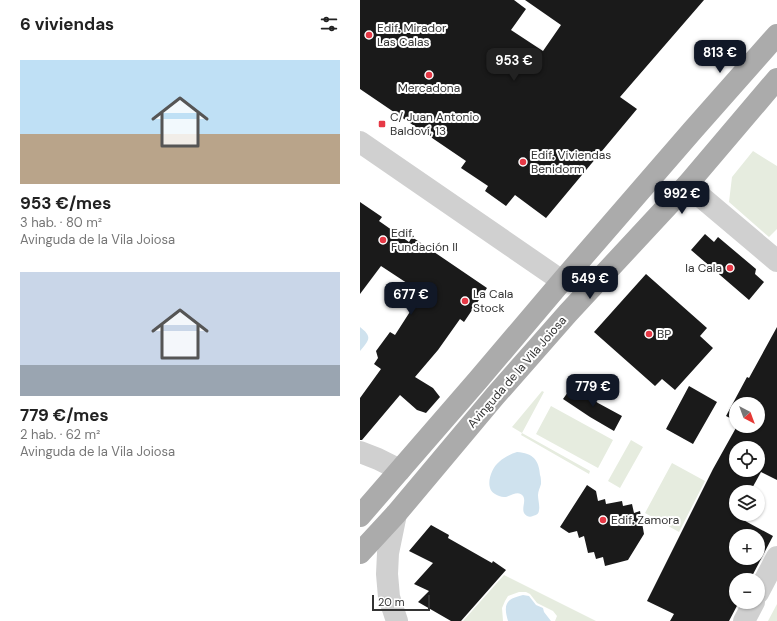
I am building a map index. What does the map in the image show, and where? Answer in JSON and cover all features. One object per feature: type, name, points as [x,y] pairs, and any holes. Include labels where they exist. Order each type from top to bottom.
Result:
[{"type":"main road","name":"Avinguda de la Vila Joiosa","points":[[360,516],[478,380],[567,284],[689,135],[777,35]]},
{"type":"main road","name":"Avinguda de la Vila Joiosa","points":[[360,553],[396,514],[495,396],[568,313],[687,185],[777,79]]},
{"type":"main road","points":[[567,284],[584,286],[601,277]]},
{"type":"main road","name":"Avinguda de la Vila Joiosa","points":[[567,284],[574,293],[573,301],[568,313]]},
{"type":"street","points":[[360,142],[567,284]]},
{"type":"street","points":[[687,185],[777,261]]},
{"type":"street","points":[[360,452],[400,470]]},
{"type":"street","points":[[396,514],[388,553],[387,574],[389,597],[397,621]]},
{"type":"street","points":[[765,580],[777,557]]},
{"type":"street","points":[[744,621],[750,609]]},
{"type":"shaded area","points":[[753,151],[777,166],[777,229],[769,237],[729,202],[732,177]]},
{"type":"shaded area","points":[[542,391],[544,392],[522,433],[512,427]]},
{"type":"shaded area","points":[[551,406],[613,440],[598,468],[536,434]]},
{"type":"shaded area","points":[[522,433],[590,471],[589,474],[521,435]]},
{"type":"shaded area","points":[[631,440],[643,447],[620,488],[608,481]]},
{"type":"shaded area","points":[[672,463],[705,481],[679,532],[645,513]]},
{"type":"shaded area","points":[[504,575],[596,621],[555,621],[557,616],[553,611],[537,603],[530,594],[526,592],[519,592],[508,596],[505,601],[502,608],[503,621],[463,621]]},
{"type":"shaded area","points":[[777,604],[777,621],[768,621]]},
{"type":"water","points":[[360,327],[367,333],[368,339],[360,351]]},
{"type":"water","points":[[517,452],[527,454],[537,461],[541,478],[538,494],[539,511],[532,517],[527,516],[524,512],[524,498],[521,494],[516,493],[502,497],[492,491],[489,483],[491,473],[496,465],[505,457]]},
{"type":"water","points":[[523,595],[529,596],[536,605],[543,608],[544,612],[551,621],[508,621],[506,610],[507,603],[513,598]]},
{"type":"building","points":[[360,0],[514,0],[526,9],[511,30],[543,51],[561,25],[525,0],[704,0],[620,97],[637,109],[546,218],[515,195],[506,206],[485,191],[488,186],[461,168],[466,161],[360,89]]},
{"type":"building","points":[[360,202],[382,217],[379,221],[409,242],[412,237],[487,288],[464,322],[460,319],[438,350],[415,377],[433,388],[440,397],[426,413],[417,410],[400,395],[362,440],[360,440],[360,398],[381,369],[374,364],[378,358],[376,351],[390,332],[395,335],[422,293],[381,266],[360,294]]},
{"type":"building","name":"la Cala","points":[[705,234],[714,242],[718,237],[756,269],[755,274],[764,282],[749,300],[691,250]]},
{"type":"building","name":"BP","points":[[646,274],[707,328],[700,336],[713,348],[675,390],[662,379],[655,386],[594,332]]},
{"type":"building","points":[[777,327],[777,480],[765,474],[765,441],[729,441],[729,477],[758,477],[754,485],[729,485],[729,521],[745,521],[760,529],[729,529],[729,565],[758,565],[754,573],[729,573],[729,609],[735,609],[729,621],[670,621],[674,614],[647,601],[713,469],[733,433],[765,433],[765,397],[736,397],[747,377],[749,378]]},
{"type":"building","points":[[573,385],[598,403],[622,416],[614,431],[563,399]]},
{"type":"building","points":[[689,386],[717,402],[693,444],[666,429]]},
{"type":"building","points":[[729,410],[729,418],[726,416]]},
{"type":"building","name":"Edif. Zamora","points":[[587,485],[596,491],[598,501],[605,499],[606,504],[622,501],[623,506],[632,504],[634,513],[640,511],[644,534],[628,560],[605,566],[603,557],[596,559],[594,552],[588,553],[584,536],[579,538],[577,531],[569,533],[560,527]]},
{"type":"building","points":[[431,525],[449,535],[448,538],[492,563],[493,561],[506,570],[461,621],[451,621],[418,602],[429,591],[414,584],[433,563],[409,551]]},
{"type":"building","points":[[765,532],[773,536],[765,551]]},
{"type":"place","name":"Edif. Mirador Las Calas","points":[[369,35]]},
{"type":"place","name":"Mercadona","points":[[429,75]]},
{"type":"place","name":"C/ Juan Antonio Baldoví, 13","points":[[382,124]]},
{"type":"place","name":"Edif. Viviendas Benidorm","points":[[523,162]]},
{"type":"place","name":"Edif. Fundación II","points":[[383,240]]},
{"type":"place","name":"la Cala","points":[[730,268]]},
{"type":"place","name":"La Cala Stock","points":[[465,301]]},
{"type":"place","name":"BP","points":[[649,334]]},
{"type":"place","name":"Edif. Zamora","points":[[603,520]]}]
